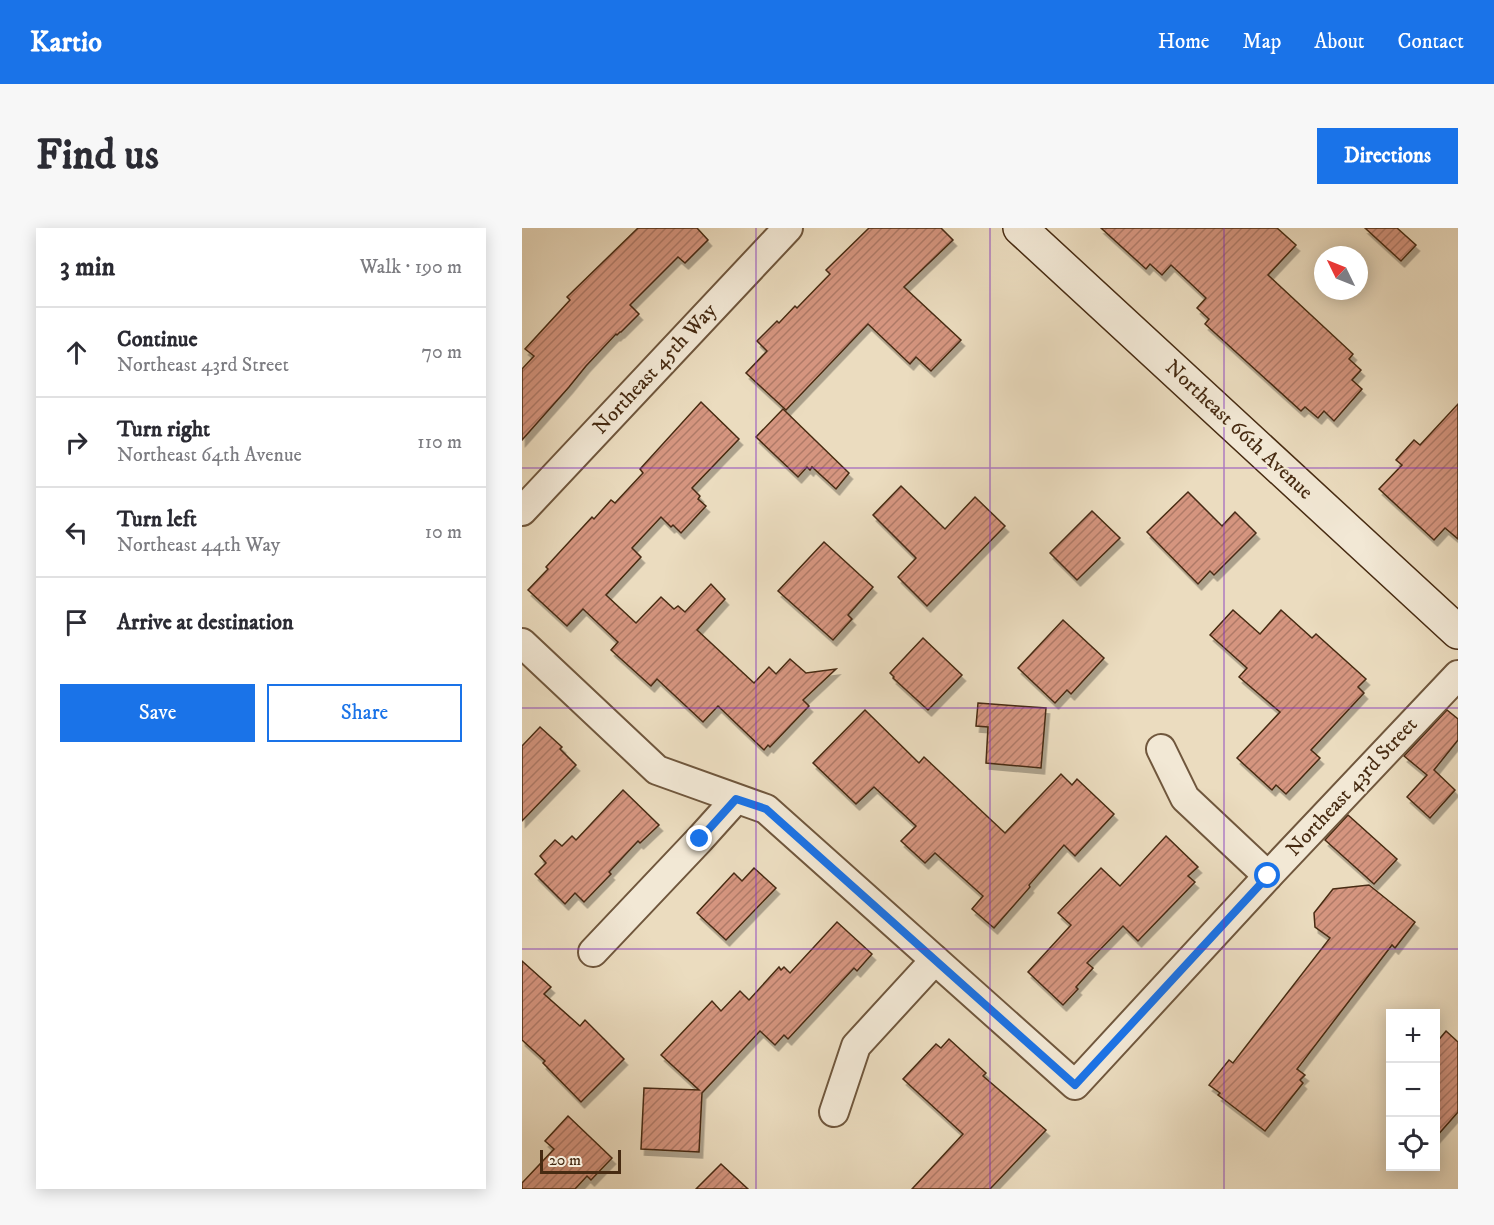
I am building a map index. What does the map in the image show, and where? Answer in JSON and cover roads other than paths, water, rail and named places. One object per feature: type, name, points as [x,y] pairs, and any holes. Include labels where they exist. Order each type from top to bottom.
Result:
[{"type":"street","name":"Northeast 45th Way","points":[[522,511],[788,228]]},
{"type":"street","name":"Northeast 66th Avenue","points":[[1020,228],[1458,632]]},
{"type":"street","points":[[522,643],[657,771],[766,809],[935,960],[856,1046],[834,1112]]},
{"type":"street","name":"Northeast 43rd Street","points":[[935,960],[1075,1085],[1458,675]]},
{"type":"street","points":[[1161,749],[1185,798],[1268,876]]},
{"type":"street","points":[[593,952],[736,799]]}]
